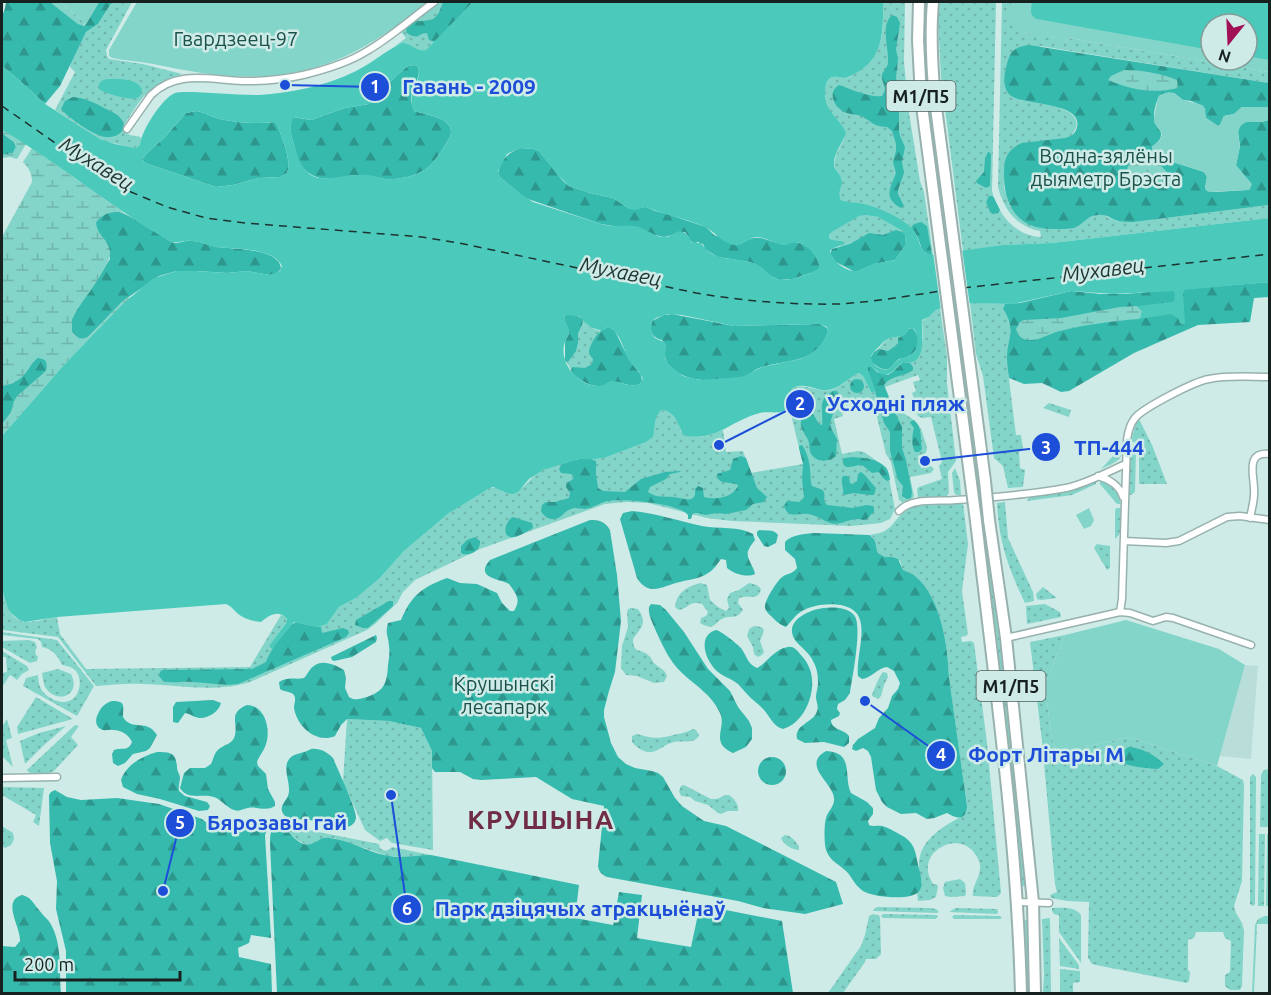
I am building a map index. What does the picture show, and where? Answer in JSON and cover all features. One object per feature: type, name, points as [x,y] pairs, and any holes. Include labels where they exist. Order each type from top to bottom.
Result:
[{"type":"highway","name":"М1/П5","points":[[919,2],[919,71],[1004,747],[1017,902],[1021,993]]},
{"type":"highway","name":"М1/П5","points":[[933,2],[932,64],[946,189],[1006,638],[1032,902],[1035,993]]},
{"type":"street","points":[[127,129],[151,95],[172,81],[194,78],[269,80],[302,75],[337,65],[366,52],[434,2]]},
{"type":"street","points":[[1120,612],[1128,431],[1135,417],[1164,399],[1208,379],[1269,377]]},
{"type":"street","points":[[1250,518],[1254,489],[1252,471],[1255,459],[1257,455],[1269,454]]},
{"type":"street","points":[[898,511],[914,503],[1067,488],[1126,464]]},
{"type":"street","points":[[1097,476],[1107,479],[1119,488],[1124,505]]},
{"type":"street","points":[[1124,541],[1166,543],[1179,541],[1227,517],[1269,520]]},
{"type":"street","points":[[1006,638],[1120,612],[1153,621],[1164,617],[1171,618],[1251,645]]},
{"type":"street","points":[[2,778],[57,777]]},
{"type":"street","points":[[1017,902],[1049,903]]},
{"type":"shaded area","points":[[1245,665],[1258,666],[1251,759],[1219,756]]},
{"type":"green space","points":[[6,2],[50,2],[78,24],[84,26],[99,2],[112,2],[98,24],[86,32],[60,86],[45,104],[2,66],[2,17]]},
{"type":"green space","points":[[50,2],[60,2],[86,24],[82,26],[78,24]]},
{"type":"green space","points":[[60,2],[99,2],[86,24]]},
{"type":"green space","points":[[112,2],[132,2],[106,50],[109,59],[143,64],[182,74],[148,92],[121,129],[130,135],[141,137],[140,145],[136,148],[100,139],[55,110],[75,72],[70,67],[72,59],[86,32],[98,24]]},
{"type":"green space","name":"Гвардзеец-97","points":[[137,2],[431,2],[374,41],[329,63],[279,75],[230,76],[109,56],[109,50]]},
{"type":"green space","points":[[436,2],[473,2],[426,50],[404,44],[395,46],[406,38],[401,32],[403,30],[401,27]]},
{"type":"green space","points":[[443,2],[473,2],[435,42],[429,40],[427,33],[416,37],[407,33],[406,29],[412,22],[435,17]]},
{"type":"green space","points":[[883,2],[905,2],[904,62],[909,113],[933,255],[928,255],[913,229],[904,221],[890,213],[839,198],[842,179],[834,164],[844,139],[843,127],[829,109],[825,95],[826,85],[833,77],[853,75],[867,63],[875,52],[882,34]]},
{"type":"green space","points":[[924,2],[928,2],[926,27],[943,193],[940,193],[927,98],[923,50]]},
{"type":"green space","points":[[940,2],[996,2],[992,191],[1003,215],[1023,233],[1041,237],[1040,231],[1024,225],[1012,216],[998,187],[1002,2],[1012,2],[1010,17],[1026,33],[1056,37],[1066,42],[1069,38],[1199,60],[1199,72],[1040,46],[1020,100],[1060,108],[1070,113],[1075,119],[1076,126],[1071,136],[1004,167],[1004,188],[1010,207],[1041,228],[1072,228],[1087,218],[1101,214],[1117,221],[1134,222],[1269,205],[1269,218],[963,251],[941,77],[938,20]]},
{"type":"green space","points":[[1012,2],[1269,2],[1269,72],[1259,70],[1259,12],[1199,12],[1199,60],[1069,38],[1066,42],[1057,40],[1056,37],[1036,35],[1016,27],[1012,23],[1010,14]]},
{"type":"green space","points":[[892,15],[897,17],[900,23],[896,49],[898,59],[896,78],[901,99],[899,131],[905,147],[902,162],[904,173],[898,190],[904,206],[901,208],[892,200],[889,192],[896,173],[893,162],[896,144],[892,131],[887,127],[875,125],[861,116],[843,111],[836,104],[833,96],[835,88],[839,85],[866,94],[882,96],[885,90],[882,75],[888,62],[886,25]]},
{"type":"green space","name":"Водна-зялёны дыяметр Брэста","points":[[1029,45],[1269,83],[1269,107],[1242,107],[1234,114],[1224,116],[1218,126],[1206,118],[1203,106],[1183,100],[1174,93],[1160,95],[1154,116],[1161,136],[1152,147],[1156,156],[1204,172],[1207,177],[1205,188],[1207,191],[1247,190],[1250,189],[1250,182],[1236,165],[1240,146],[1239,128],[1246,122],[1269,120],[1269,205],[1134,222],[1117,221],[1106,216],[1094,215],[1077,227],[1067,229],[1042,228],[1023,221],[1010,206],[1006,196],[1004,172],[1008,155],[1013,148],[1022,143],[1070,136],[1076,130],[1077,121],[1064,109],[1017,98],[1007,92],[1006,68],[1014,50]]},
{"type":"green space","points":[[415,65],[419,71],[411,96],[414,111],[440,118],[449,125],[451,131],[450,137],[430,165],[421,172],[399,179],[357,175],[323,179],[312,175],[301,166],[291,134],[293,117],[311,120],[345,108],[369,104],[404,69]]},
{"type":"green space","points":[[1124,70],[1151,72],[1177,80],[1178,88],[1159,91],[1142,90],[1108,80],[1111,76]]},
{"type":"green space","points":[[1259,70],[1269,72],[1269,83],[1201,72]]},
{"type":"green space","points":[[1169,92],[1183,100],[1202,105],[1205,108],[1206,118],[1218,126],[1224,116],[1234,114],[1242,107],[1269,107],[1269,120],[1246,122],[1240,126],[1238,133],[1240,146],[1236,165],[1252,184],[1250,189],[1209,192],[1205,189],[1207,177],[1204,172],[1159,158],[1152,153],[1152,147],[1162,135],[1154,122],[1158,97]]},
{"type":"green space","points":[[73,97],[93,102],[118,115],[124,126],[121,132],[116,136],[105,137],[75,121],[61,109],[65,101]]},
{"type":"green space","points":[[197,111],[231,121],[275,122],[287,156],[287,173],[280,177],[259,178],[216,187],[144,162],[146,154],[186,113]]},
{"type":"green space","points":[[2,130],[26,144],[17,159],[2,158],[2,155],[13,153],[16,147],[14,142],[2,133]]},
{"type":"green space","points":[[2,133],[14,142],[16,147],[13,153],[2,155]]},
{"type":"green space","points":[[32,148],[124,213],[109,213],[96,222],[98,231],[109,247],[109,257],[102,273],[72,319],[72,332],[79,338],[88,337],[123,301],[134,295],[63,366],[2,436],[2,424],[11,412],[17,396],[47,368],[44,360],[37,358],[20,379],[2,386],[2,237],[32,182],[30,171],[23,162]]},
{"type":"green space","points":[[520,148],[539,151],[569,186],[613,198],[630,209],[646,207],[706,227],[714,235],[741,244],[752,238],[781,244],[800,243],[811,250],[820,267],[816,271],[793,279],[779,280],[750,262],[718,257],[705,249],[703,244],[693,243],[685,232],[664,237],[601,224],[525,198],[498,174],[505,158]]},
{"type":"green space","points":[[988,152],[991,154],[990,186],[986,188],[976,181],[984,172]]},
{"type":"green space","points":[[1149,156],[1168,173],[1164,181],[1150,183],[1126,178],[1128,165]]},
{"type":"green space","points":[[989,196],[994,198],[1000,210],[998,213],[990,212],[986,202]]},
{"type":"green space","points":[[117,211],[173,242],[195,241],[216,247],[264,253],[279,262],[281,269],[270,275],[247,271],[227,273],[176,271],[159,276],[123,301],[88,337],[79,339],[72,332],[72,319],[110,259],[106,242],[96,229],[96,222],[105,214]]},
{"type":"green space","points":[[862,215],[885,220],[905,233],[836,262],[842,241],[831,240],[829,235]]},
{"type":"green space","points":[[921,222],[927,226],[932,255],[923,250],[911,227]]},
{"type":"green space","points":[[896,230],[905,233],[906,245],[895,260],[853,271],[836,262],[830,254],[832,249],[850,244],[869,233],[883,235]]},
{"type":"green space","points":[[1269,282],[1269,297],[1254,298],[1250,322],[1198,325],[1134,353],[1069,391],[1061,392],[1042,383],[1024,384],[1009,378],[1007,359],[1010,323],[1003,309],[1005,304],[1020,303],[1071,291],[1125,294]]},
{"type":"green space","points":[[970,303],[1005,304],[1003,309],[1011,327],[1007,363],[1016,435],[1021,435],[1023,449],[1019,452],[1020,468],[1025,470],[1023,487],[1008,488],[1003,466],[994,458],[983,376],[976,354]]},
{"type":"green space","points":[[1137,306],[1142,311],[1139,319],[1076,327],[1036,340],[1022,338],[1016,329],[1024,320],[1061,318]]},
{"type":"green space","points":[[940,308],[947,357],[947,383],[956,461],[948,472],[949,493],[946,497],[922,499],[918,497],[919,487],[942,479],[939,466],[942,462],[931,417],[918,416],[913,406],[916,405],[912,393],[916,391],[913,382],[920,380],[918,375],[885,387],[895,412],[900,411],[921,428],[927,449],[926,453],[918,456],[921,468],[931,466],[934,469],[931,473],[910,477],[914,496],[911,501],[903,503],[899,500],[891,462],[886,454],[875,409],[863,412],[860,402],[841,407],[843,416],[834,419],[842,454],[864,452],[887,468],[895,509],[890,519],[881,523],[851,526],[732,521],[707,518],[648,503],[605,504],[480,549],[415,580],[403,592],[397,603],[367,630],[250,682],[224,687],[197,688],[137,684],[96,686],[58,637],[2,630],[2,589],[10,610],[17,619],[31,622],[57,617],[60,634],[86,669],[250,667],[281,615],[286,617],[287,621],[270,645],[271,649],[291,625],[327,624],[339,607],[356,598],[379,579],[404,551],[464,502],[490,488],[497,488],[504,492],[523,487],[538,472],[548,468],[579,459],[604,458],[644,443],[654,431],[656,418],[661,410],[672,415],[681,432],[693,436],[702,437],[723,430],[726,452],[743,451],[751,473],[803,464],[788,402],[792,389],[803,387],[830,390],[859,373],[874,393],[901,363],[919,358],[923,337],[922,321]]},
{"type":"green space","points":[[672,314],[734,326],[820,324],[827,328],[828,332],[816,350],[801,359],[762,367],[742,377],[724,380],[695,379],[678,373],[671,367],[665,357],[666,346],[662,340],[652,334],[652,321]]},
{"type":"green space","points":[[566,315],[576,315],[583,319],[578,333],[576,351],[568,362],[565,361],[565,342],[569,334],[564,318]]},
{"type":"green space","points":[[582,318],[590,327],[599,331],[608,327],[641,375],[574,375],[565,359],[566,325]]},
{"type":"green space","points":[[609,327],[615,331],[629,360],[641,375],[640,384],[615,382],[597,386],[580,380],[571,371],[572,367],[585,368],[592,364],[593,359],[589,349],[598,334]]},
{"type":"green space","points":[[912,328],[918,339],[913,354],[899,359],[887,369],[880,368],[871,362],[874,352],[879,349],[888,351],[898,344],[898,338]]},
{"type":"green space","points":[[904,335],[918,344],[871,357],[887,339]]},
{"type":"green space","points":[[959,356],[963,356],[1011,729],[1026,886],[1022,886],[995,629]]},
{"type":"green space","points":[[37,358],[46,360],[47,369],[2,424],[2,386],[13,383]]},
{"type":"green space","points":[[903,362],[910,363],[913,370],[890,379],[884,385],[902,426],[902,448],[912,492],[911,498],[907,499],[902,496],[903,486],[898,480],[890,451],[890,432],[884,423],[867,369],[872,367],[877,372],[888,375]]},
{"type":"green space","points":[[857,379],[862,381],[864,386],[862,391],[857,393],[852,391],[850,386],[852,381]]},
{"type":"green space","points":[[833,391],[838,393],[832,403],[833,413],[830,424],[837,439],[836,456],[820,460],[811,454],[801,421],[804,414],[810,413],[822,425],[824,398]]},
{"type":"green space","points":[[1049,403],[1071,410],[1069,417],[1043,408]]},
{"type":"green space","points":[[1139,419],[1167,484],[1139,484],[1139,443],[1131,442],[1136,422]]},
{"type":"green space","points":[[914,420],[921,434],[922,449],[919,452],[915,452],[913,446],[914,428],[910,423]]},
{"type":"green space","points":[[802,445],[809,460],[812,486],[824,492],[824,501],[827,505],[853,508],[873,506],[874,512],[867,519],[854,519],[834,524],[811,515],[788,513],[784,506],[787,501],[800,502],[804,497],[803,464],[799,448]]},
{"type":"green space","points":[[1123,445],[1120,458],[1101,469]]},
{"type":"green space","points":[[1131,447],[1136,449],[1135,492],[1129,495]]},
{"type":"green space","points":[[741,456],[746,458],[757,488],[767,497],[764,502],[753,504],[746,510],[726,514],[693,513],[691,519],[688,519],[688,515],[674,507],[650,502],[615,500],[585,509],[573,508],[555,519],[546,517],[541,511],[542,505],[546,502],[569,498],[570,493],[566,485],[574,477],[571,474],[561,473],[559,469],[562,464],[570,461],[583,459],[596,461],[598,488],[603,491],[625,492],[641,479],[665,472],[681,471],[670,474],[666,479],[650,487],[648,492],[657,496],[692,499],[698,486],[703,488],[704,497],[718,498],[732,493],[738,486],[737,484],[722,482],[718,479],[717,474],[730,470],[733,459]]},
{"type":"green space","points":[[852,457],[871,459],[882,464],[889,473],[890,480],[887,481],[879,472],[872,473],[862,465],[844,466],[843,460]]},
{"type":"green space","points":[[955,468],[960,481],[961,495],[954,493],[952,473]]},
{"type":"green space","points":[[861,472],[876,488],[874,495],[854,493],[844,495],[843,476],[849,477],[850,483],[853,484]]},
{"type":"green space","points":[[1100,479],[1114,488],[1121,504],[1117,504],[1100,484]]},
{"type":"green space","points":[[1096,480],[1096,484],[1072,495],[1027,501],[1029,497],[1070,491]]},
{"type":"green space","points":[[1005,502],[1008,538],[1033,592],[1034,601],[1025,603],[1005,554],[997,503]]},
{"type":"green space","points":[[963,503],[968,544],[962,591],[968,634],[961,637],[962,642],[974,643],[987,743],[1001,893],[997,897],[973,896],[980,871],[979,861],[972,850],[963,844],[952,843],[934,852],[929,861],[928,872],[933,884],[938,886],[936,897],[918,901],[917,893],[922,882],[919,866],[923,849],[934,835],[964,815],[967,806],[947,651],[937,609],[924,585],[914,575],[903,570],[900,561],[878,553],[873,537],[869,535],[889,528],[903,513],[914,507]]},
{"type":"green space","points":[[1089,508],[1094,520],[1091,526],[1084,529],[1076,515]]},
{"type":"green space","points":[[1116,508],[1121,508],[1120,533],[1115,539],[1115,511]]},
{"type":"green space","points":[[632,511],[702,526],[742,530],[753,534],[755,540],[749,548],[748,555],[755,574],[741,575],[733,572],[727,568],[726,560],[721,559],[702,577],[657,589],[647,587],[637,578],[620,519],[623,513]]},
{"type":"green space","points":[[513,517],[532,523],[533,528],[510,537],[505,529]]},
{"type":"green space","name":"Крушынскі лесапарк","points":[[590,520],[601,522],[610,530],[617,575],[621,621],[615,672],[604,717],[611,743],[618,757],[635,768],[658,773],[682,806],[704,821],[726,826],[836,882],[843,904],[805,914],[763,908],[738,901],[607,877],[601,873],[598,866],[604,806],[572,799],[536,777],[481,780],[473,779],[460,772],[435,772],[432,768],[432,751],[421,728],[389,721],[347,719],[335,736],[321,738],[309,732],[299,722],[294,708],[294,696],[280,689],[279,682],[304,678],[317,664],[325,663],[344,670],[345,688],[349,697],[358,699],[373,695],[384,685],[387,676],[388,623],[401,620],[418,593],[447,578],[460,583],[477,584],[497,593],[502,603],[510,611],[514,611],[518,599],[510,585],[487,575],[485,571],[490,560]]},
{"type":"green space","points":[[759,530],[776,533],[778,535],[776,543],[768,547],[764,546],[757,535]]},
{"type":"green space","points":[[815,533],[869,535],[875,541],[878,553],[885,557],[898,559],[903,570],[915,576],[931,596],[945,637],[967,806],[963,816],[954,817],[947,813],[927,819],[916,813],[901,814],[887,807],[876,790],[868,751],[863,748],[856,751],[852,749],[858,739],[875,728],[900,683],[894,671],[887,667],[866,678],[862,679],[858,676],[862,633],[857,613],[851,608],[825,604],[808,608],[786,627],[777,622],[766,609],[766,601],[776,584],[783,576],[797,568],[795,559],[785,550],[785,542],[795,536]]},
{"type":"green space","points":[[475,537],[480,541],[477,550],[469,554],[461,553],[461,546],[467,540]]},
{"type":"green space","points":[[1097,544],[1110,546],[1110,568],[1107,570],[1094,548]]},
{"type":"green space","points":[[700,583],[707,585],[710,600],[726,611],[729,608],[727,599],[730,593],[749,583],[761,589],[755,597],[739,598],[738,603],[743,610],[738,615],[724,618],[709,627],[700,623],[701,618],[708,612],[702,604],[692,604],[679,610],[675,607],[683,591]]},
{"type":"green space","points":[[1043,587],[1057,598],[1037,599],[1036,594]]},
{"type":"green space","points":[[389,601],[393,601],[393,606],[368,628],[355,625],[356,620]]},
{"type":"green space","points":[[651,604],[660,605],[666,610],[684,632],[708,669],[730,691],[752,728],[752,739],[746,747],[733,753],[722,744],[720,739],[722,719],[717,707],[677,668],[670,658],[650,618]]},
{"type":"green space","points":[[1045,604],[1060,612],[1061,617],[1027,624],[1026,606]]},
{"type":"green space","points":[[631,608],[638,609],[643,618],[641,628],[633,639],[634,647],[649,656],[665,672],[667,676],[664,682],[654,683],[637,676],[626,675],[621,668],[622,646],[628,627],[627,613]]},
{"type":"green space","points":[[823,608],[848,610],[854,615],[856,621],[855,664],[850,693],[838,704],[839,716],[831,720],[835,728],[849,736],[849,743],[844,747],[824,742],[805,743],[797,739],[798,730],[817,711],[818,680],[814,664],[795,640],[792,627],[805,614]]},
{"type":"green space","points":[[1126,620],[1219,649],[1245,665],[1217,766],[1129,737],[1067,751],[1056,749],[1051,734],[1045,685],[1065,635]]},
{"type":"green space","points":[[296,622],[321,627],[322,633],[343,628],[349,633],[346,637],[238,684],[170,682],[163,681],[159,676],[162,670],[252,669],[266,662],[283,634]]},
{"type":"green space","points":[[754,626],[764,630],[760,641],[764,652],[758,657],[754,654],[747,636],[749,629]]},
{"type":"green space","points":[[716,630],[739,646],[749,662],[757,668],[779,650],[788,647],[795,649],[807,662],[811,675],[811,694],[806,709],[796,722],[783,729],[777,726],[738,684],[714,668],[707,656],[705,643],[710,633]]},
{"type":"green space","points":[[2,632],[57,640],[94,686],[77,716],[23,686],[26,678],[38,675],[41,689],[47,696],[56,701],[70,701],[77,695],[80,686],[75,670],[62,665],[55,653],[42,647],[38,639],[2,635]]},
{"type":"green space","points":[[376,635],[376,642],[352,657],[332,660],[331,657]]},
{"type":"green space","points":[[1065,635],[1045,685],[1051,734],[1056,749],[1067,751],[1129,737],[1217,766],[1243,780],[1242,881],[1234,906],[1244,931],[1240,990],[1230,990],[1225,986],[1225,975],[1230,972],[1231,941],[1225,938],[1223,932],[1196,932],[1194,938],[1188,940],[1188,970],[1190,972],[1187,983],[1092,964],[1088,958],[1089,902],[1051,898],[1050,895],[1057,892],[1030,642]]},
{"type":"green space","points":[[29,640],[35,642],[37,647],[35,653],[38,657],[37,661],[30,663],[2,647],[2,641]]},
{"type":"green space","points":[[2,651],[27,666],[29,670],[17,680],[10,675],[2,687],[2,673],[7,672],[6,657],[2,657]]},
{"type":"green space","points":[[58,669],[71,674],[73,682],[71,693],[61,697],[50,693],[45,687],[42,673]]},
{"type":"green space","points":[[883,672],[887,673],[888,677],[878,699],[872,696]]},
{"type":"green space","points":[[36,697],[73,719],[18,734],[17,727]]},
{"type":"green space","points":[[213,700],[221,703],[214,714],[200,718],[185,713],[178,723],[173,722],[173,707],[176,702]]},
{"type":"green space","points":[[112,701],[122,703],[123,717],[127,721],[131,724],[149,727],[157,735],[150,748],[133,754],[125,763],[118,766],[113,763],[114,750],[127,748],[132,742],[122,732],[103,730],[96,723],[100,709]]},
{"type":"green space","points":[[247,705],[253,706],[262,713],[267,725],[266,744],[257,762],[266,774],[268,789],[275,806],[268,809],[246,808],[236,811],[214,797],[191,796],[183,792],[180,788],[184,773],[190,768],[205,768],[211,764],[217,751],[234,738],[236,715],[241,708]]},
{"type":"green space","points":[[7,719],[12,738],[6,740],[13,767],[2,756],[2,727]]},
{"type":"green space","points":[[347,719],[389,721],[421,728],[432,751],[433,850],[392,843],[387,838],[380,841],[365,830],[343,782]]},
{"type":"green space","points":[[75,725],[79,726],[71,737],[78,745],[54,771],[30,773],[27,770]]},
{"type":"green space","points":[[66,726],[43,746],[25,764],[20,741]]},
{"type":"green space","points":[[693,729],[699,735],[695,740],[674,742],[652,752],[641,750],[632,742],[632,736],[637,734],[661,738]]},
{"type":"green space","points":[[1128,747],[1148,752],[1164,764],[1158,769],[1147,768],[1115,759]]},
{"type":"green space","points":[[311,749],[323,751],[333,758],[356,818],[350,826],[341,827],[321,821],[291,819],[283,813],[282,806],[289,793],[287,762],[292,756]]},
{"type":"green space","points":[[826,751],[835,752],[841,756],[845,761],[851,793],[873,808],[873,814],[868,821],[869,825],[888,828],[910,841],[922,881],[920,890],[916,894],[893,897],[863,891],[828,854],[825,843],[825,825],[834,798],[817,768],[819,756]]},
{"type":"green space","points":[[157,752],[174,756],[180,777],[179,791],[185,796],[207,802],[210,806],[208,810],[199,811],[137,794],[123,787],[121,780],[127,770],[140,759]]},
{"type":"green space","points":[[772,757],[782,761],[786,771],[782,781],[772,785],[762,781],[758,771],[762,761]]},
{"type":"green space","points":[[1269,769],[1269,827],[1260,827],[1261,775],[1264,770]]},
{"type":"green space","points":[[1253,774],[1256,777],[1255,904],[1253,906],[1250,904],[1250,777]]},
{"type":"green space","points":[[684,785],[711,799],[729,795],[738,806],[738,811],[721,814],[708,805],[690,797],[681,796],[679,791]]},
{"type":"green space","points":[[2,787],[44,788],[39,826],[33,822],[36,815],[2,795]]},
{"type":"green space","points":[[55,790],[67,797],[81,800],[117,798],[159,804],[202,819],[211,826],[219,828],[237,823],[249,825],[255,819],[270,823],[265,835],[271,938],[251,935],[249,943],[238,948],[239,957],[271,964],[272,993],[66,993],[66,951],[56,909],[57,881],[50,843],[49,795]]},
{"type":"green space","points":[[278,824],[379,844],[380,848],[385,850],[392,847],[431,855],[388,856],[334,838],[318,840],[307,845],[297,840]]},
{"type":"green space","points":[[278,824],[297,840],[308,845],[330,838],[384,855],[403,857],[431,855],[579,885],[575,918],[613,925],[619,892],[642,895],[637,938],[691,947],[700,905],[782,921],[793,993],[277,993],[270,835],[272,829]]},
{"type":"green space","points":[[2,826],[13,833],[14,839],[11,845],[5,848],[2,846]]},
{"type":"green space","points":[[1259,834],[1265,834],[1264,906],[1258,906]]},
{"type":"green space","points":[[1267,834],[1270,834],[1269,906],[1266,906]]},
{"type":"green space","points":[[785,835],[795,841],[799,850],[791,848],[784,842],[781,838]]},
{"type":"green space","points":[[960,879],[965,883],[965,896],[945,896],[943,888],[945,882]]},
{"type":"green space","points":[[22,895],[32,901],[53,928],[58,946],[61,993],[2,993],[2,946],[15,947],[20,941],[12,908],[16,898]]},
{"type":"green space","points":[[877,907],[930,908],[939,912],[873,911]]},
{"type":"green space","points":[[956,908],[997,909],[998,912],[997,914],[949,912]]},
{"type":"green space","points":[[1052,908],[1072,909],[1081,915],[1081,963],[1059,932],[1059,915],[1054,914]]},
{"type":"green space","points":[[873,914],[880,917],[881,954],[876,959],[866,959],[843,993],[828,993],[861,946],[869,916]]},
{"type":"green space","points":[[883,914],[937,915],[938,917],[935,919],[883,918],[881,916]]},
{"type":"green space","points":[[954,915],[1000,916],[1002,918],[954,919],[952,917]]},
{"type":"green space","points":[[1269,916],[1269,924],[1257,924],[1254,993],[1252,993],[1255,925],[1258,919]]},
{"type":"green space","points":[[1050,918],[1051,993],[1043,993],[1042,919]]},
{"type":"green space","points":[[1025,920],[1029,920],[1029,993],[1026,993]]},
{"type":"green space","points":[[1059,938],[1079,965],[1079,969],[1060,966]]},
{"type":"green space","points":[[1060,969],[1080,971],[1080,982],[1073,983],[1073,993],[1060,993]]},
{"type":"water","name":"Мухавец","points":[[473,2],[883,2],[882,35],[874,57],[864,67],[846,78],[831,78],[825,87],[829,108],[846,133],[834,161],[842,179],[839,193],[841,200],[861,203],[901,219],[914,231],[921,248],[927,254],[932,255],[1002,245],[1052,243],[1269,218],[1269,282],[1184,290],[1185,323],[1183,325],[1171,314],[1139,319],[1142,311],[1138,306],[1172,302],[1175,300],[1174,291],[1113,294],[1071,291],[1013,304],[956,303],[936,310],[922,320],[922,344],[917,360],[901,363],[894,371],[884,375],[868,367],[874,393],[859,373],[830,390],[800,386],[790,391],[784,411],[760,413],[714,433],[695,437],[683,435],[673,416],[661,410],[656,418],[653,437],[644,443],[604,458],[579,459],[543,470],[513,494],[493,487],[488,489],[449,513],[404,551],[379,579],[356,598],[339,607],[327,624],[317,627],[294,622],[272,649],[269,646],[286,623],[287,619],[284,616],[274,614],[261,622],[254,621],[242,617],[226,604],[57,617],[25,622],[19,620],[7,606],[2,589],[2,436],[63,366],[122,305],[152,279],[176,271],[227,273],[247,271],[270,275],[280,271],[282,266],[270,255],[262,252],[215,247],[194,241],[172,242],[2,130],[2,66],[45,104],[100,139],[136,148],[140,145],[153,116],[164,101],[175,93],[259,95],[295,91],[320,85],[354,72],[402,43],[426,50]],"holes":[[[415,65],[419,73],[412,98],[414,111],[440,118],[449,125],[451,131],[450,137],[430,165],[417,174],[394,179],[372,175],[322,178],[313,176],[306,170],[299,160],[291,134],[294,117],[311,120],[345,108],[369,104],[408,66]],[[197,111],[231,121],[275,122],[287,156],[287,173],[280,177],[259,178],[216,187],[144,162],[146,154],[186,113]],[[520,148],[534,149],[539,151],[569,186],[613,198],[630,209],[646,207],[696,223],[729,244],[740,245],[756,237],[782,245],[801,243],[813,253],[820,267],[801,276],[780,280],[756,264],[719,257],[707,250],[701,243],[692,243],[688,235],[683,232],[662,237],[639,227],[606,225],[533,202],[501,178],[498,171],[507,154]],[[859,216],[878,217],[903,231],[906,245],[895,260],[852,271],[840,265],[831,255],[832,249],[844,244],[842,241],[830,239],[829,235]],[[668,314],[734,326],[820,324],[827,327],[828,332],[817,348],[800,359],[762,367],[742,377],[700,380],[683,376],[670,366],[665,358],[664,342],[652,334],[652,321]],[[566,315],[579,316],[590,327],[602,331],[608,327],[616,332],[629,360],[642,377],[640,384],[632,385],[612,381],[599,386],[578,378],[572,373],[565,360],[564,345],[568,328],[564,318]],[[910,328],[916,332],[917,345],[912,354],[898,360],[885,370],[875,365],[871,356],[877,348],[886,340],[905,334]]]},
{"type":"water","points":[[1032,2],[1269,2],[1269,60],[1259,58],[1259,12],[1199,12],[1199,48],[1037,19],[1031,10]]},
{"type":"water","points":[[108,79],[136,83],[142,89],[141,94],[134,99],[99,89],[101,82]]},
{"type":"pier","points":[[962,248],[970,306],[956,306],[941,311],[933,252]]},
{"type":"ferry route","points":[[2,106],[94,170],[131,192],[167,207],[206,218],[422,237],[696,293],[749,300],[839,304],[941,291]]},
{"type":"ferry route","points":[[963,288],[1270,254]]},
{"type":"place","name":"Гавань - 2009","points":[[285,85]]},
{"type":"place","name":"Усходні пляж","points":[[719,445]]},
{"type":"place","name":"ТП-444","points":[[925,461]]},
{"type":"place","name":"Форт Літары М","points":[[865,701]]},
{"type":"place","name":"Парк дзіцячых атракцыёнаў","points":[[391,795]]},
{"type":"place","name":"Бярозавы гай","points":[[163,891]]},
{"type":"district","name":"КРУШЫНА","points":[[541,819]]}]
